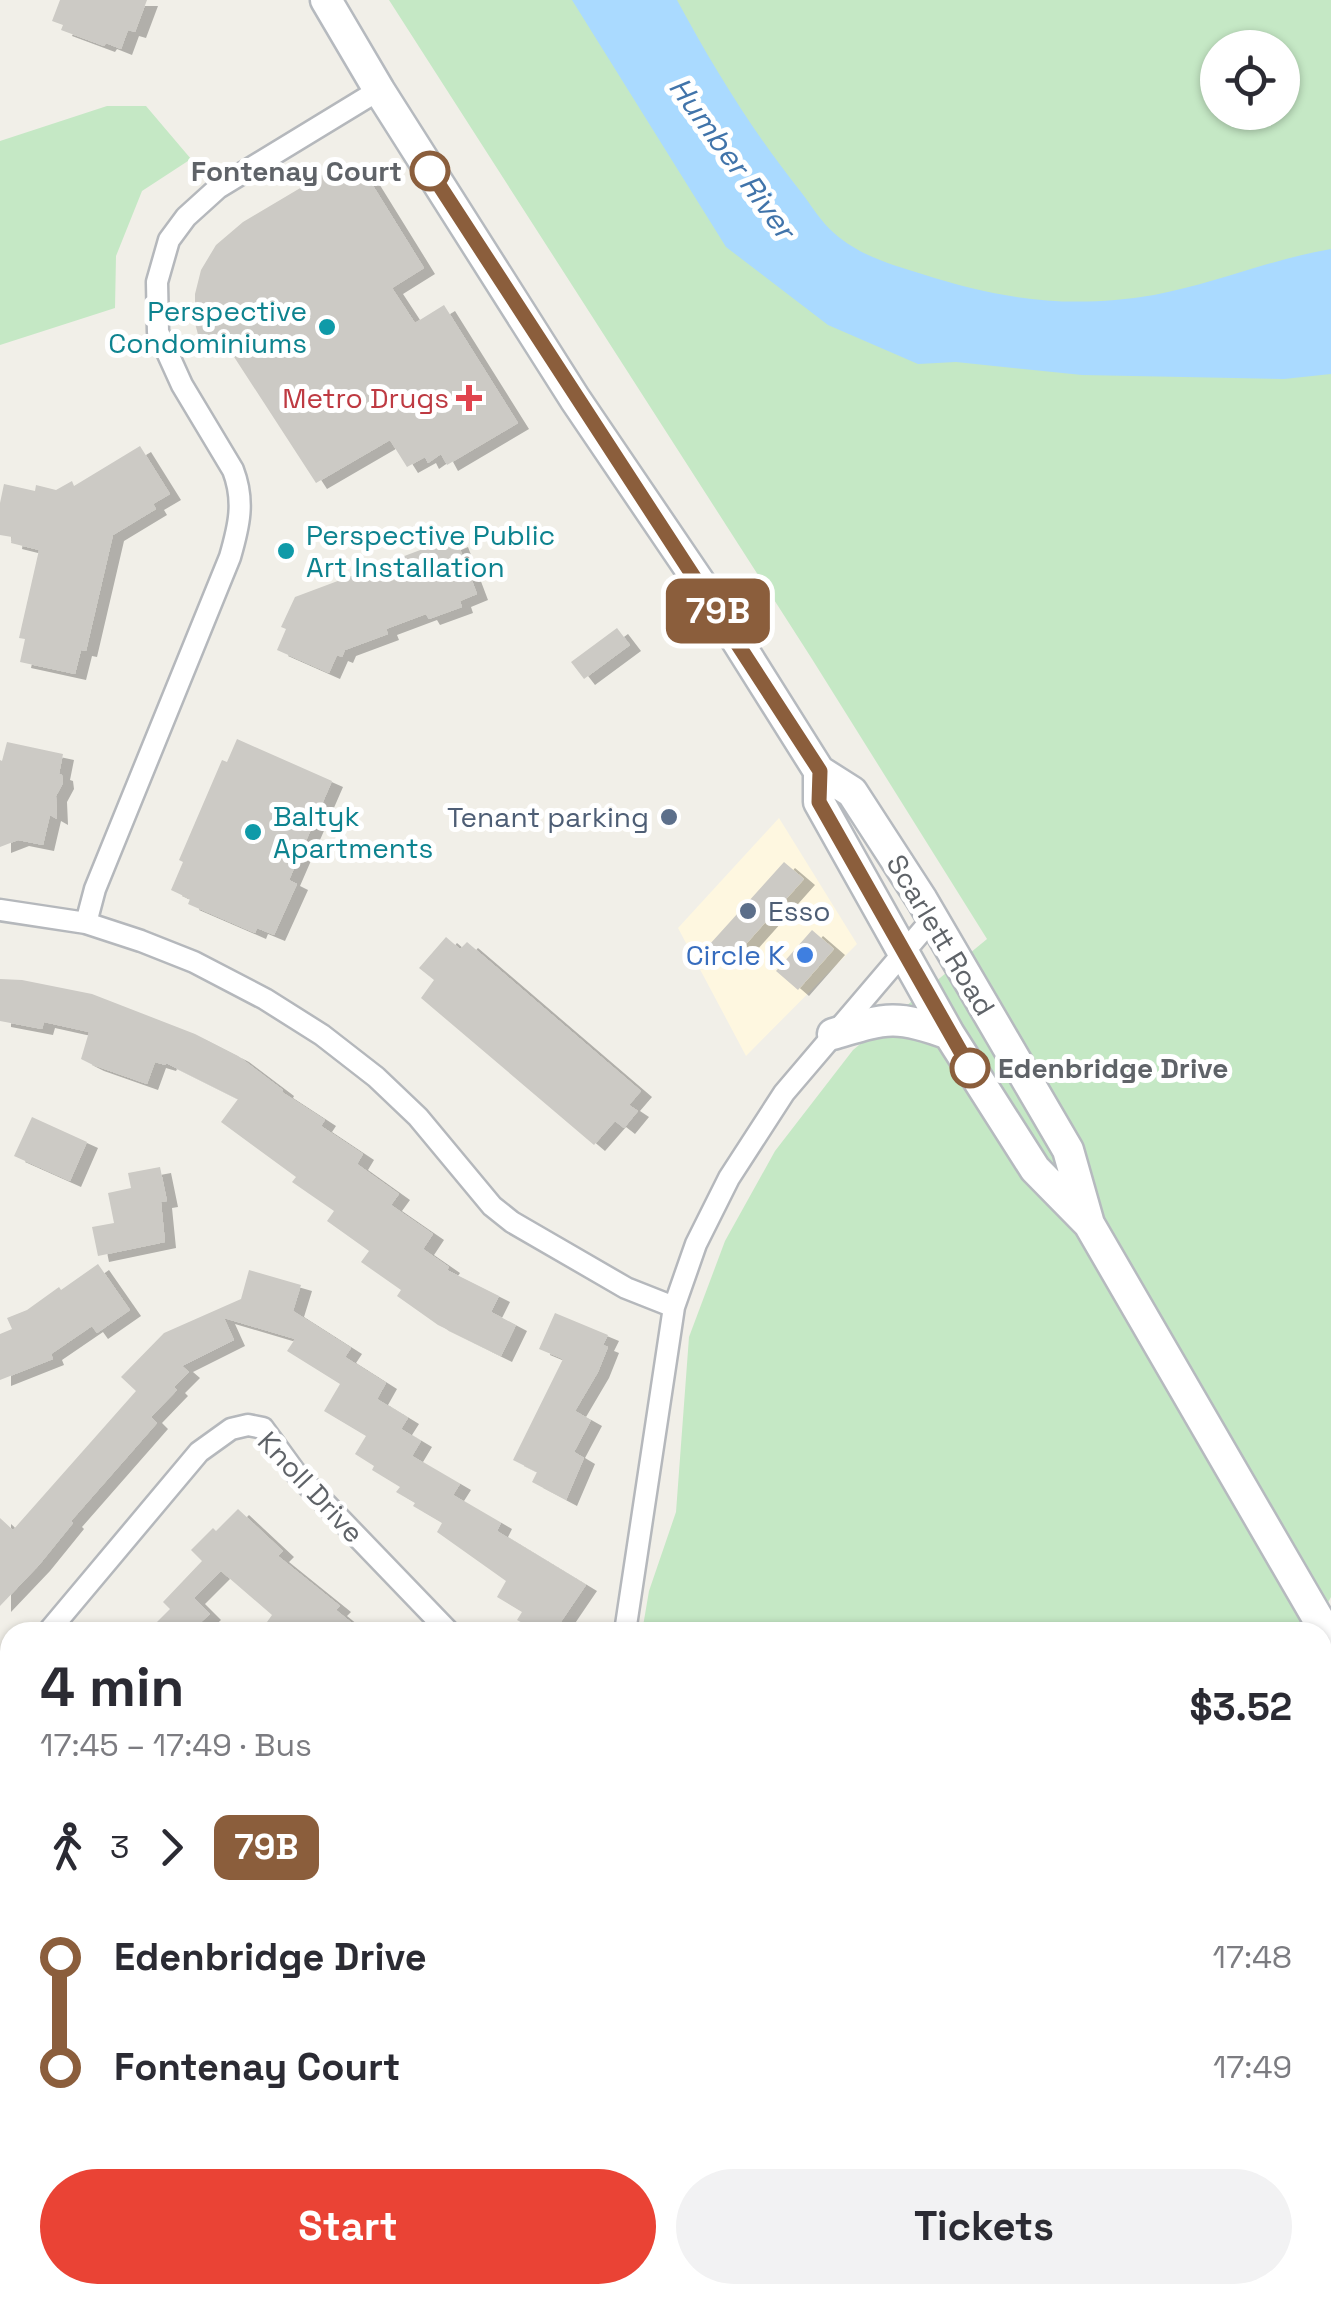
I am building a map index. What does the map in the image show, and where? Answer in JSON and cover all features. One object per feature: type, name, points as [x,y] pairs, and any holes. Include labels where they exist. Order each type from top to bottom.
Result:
[{"type":"main road","name":"Scarlett Road","points":[[326,0],[566,385],[714,604],[820,771],[852,792],[933,918],[1068,1150],[1089,1224],[1319,1622]]},
{"type":"main road","name":"Scarlett Road","points":[[820,771],[819,802],[949,1034],[1035,1169],[1089,1224]]},
{"type":"main road","points":[[833,1034],[890,1019],[910,1020],[949,1034]]},
{"type":"street","points":[[86,923],[95,889],[224,570],[241,513],[233,470],[182,385],[158,332],[156,300],[161,261],[176,229],[218,188],[379,90]]},
{"type":"street","points":[[0,910],[86,923],[194,962],[298,1018],[398,1097],[492,1206],[512,1222],[626,1288],[674,1307]]},
{"type":"street","points":[[627,1622],[674,1307],[696,1244],[728,1178],[784,1093],[933,918]]},
{"type":"street","name":"Knoll Drive","points":[[56,1622],[199,1452],[231,1429],[248,1425],[262,1428],[294,1472],[439,1622]]},
{"type":"shaded area","points":[[779,818],[857,944],[746,1056],[678,928]]},
{"type":"green space","points":[[389,0],[1331,0],[1331,1597],[1317,1622],[644,1622],[649,1591],[676,1512],[689,1337],[725,1241],[775,1151],[853,1050],[987,939]]},
{"type":"green space","points":[[107,106],[146,106],[191,159],[142,191],[116,256],[115,308],[0,345],[0,141]]},
{"type":"water","name":"Humber River","points":[[572,0],[677,0],[750,123],[825,224],[854,248],[898,267],[1009,296],[1094,301],[1154,295],[1331,249],[1331,374],[1284,379],[1082,375],[956,362],[918,364],[828,325],[726,247]]},
{"type":"building","points":[[60,0],[147,0],[135,32],[128,30],[121,49],[61,30],[63,25],[52,21]]},
{"type":"building","name":"Perspective Condominiums","points":[[334,168],[350,168],[367,176],[424,268],[392,288],[415,323],[444,305],[518,423],[447,465],[441,454],[428,463],[425,457],[407,467],[390,440],[316,483],[227,346],[222,349],[218,340],[202,350],[195,323],[195,294],[201,270],[216,245],[243,222]]},
{"type":"building","points":[[140,446],[170,494],[153,504],[156,509],[113,535],[86,651],[81,650],[75,674],[20,662],[25,639],[19,638],[39,550],[11,543],[12,537],[0,535],[4,484],[35,491],[36,485],[56,490],[72,481],[74,486]]},
{"type":"building","points":[[457,541],[477,594],[460,601],[462,607],[429,619],[426,614],[386,629],[388,634],[345,650],[342,657],[337,655],[329,673],[277,650],[286,629],[281,627],[295,597],[439,543],[441,548]]},
{"type":"building","points":[[617,628],[630,645],[584,679],[571,662]]},
{"type":"building","name":"Baltyk Apartments","points":[[237,739],[332,781],[289,880],[297,884],[274,935],[257,928],[255,933],[188,904],[190,899],[171,890],[183,862],[179,860],[222,760],[227,762]]},
{"type":"building","points":[[7,742],[63,754],[59,774],[63,783],[56,796],[57,819],[50,815],[43,845],[18,840],[0,847],[0,760]]},
{"type":"building","points":[[784,862],[804,879],[730,962],[710,944]]},
{"type":"building","points":[[812,930],[834,949],[798,990],[776,971]]},
{"type":"building","points":[[446,937],[460,949],[467,942],[641,1091],[629,1105],[638,1111],[624,1128],[615,1121],[594,1145],[421,998],[434,980],[419,968]]},
{"type":"building","points":[[0,979],[92,994],[195,1034],[238,1056],[325,1120],[321,1126],[363,1154],[357,1164],[399,1194],[391,1205],[433,1234],[423,1249],[449,1267],[447,1270],[499,1296],[491,1312],[516,1325],[501,1356],[438,1325],[397,1296],[401,1290],[361,1262],[369,1251],[327,1221],[334,1211],[292,1182],[296,1177],[221,1122],[238,1099],[166,1063],[155,1062],[147,1084],[93,1065],[81,1059],[89,1032],[44,1022],[42,1029],[0,1021]]},
{"type":"building","points":[[32,1117],[87,1142],[70,1181],[14,1156]]},
{"type":"building","points":[[160,1167],[167,1201],[161,1202],[165,1242],[98,1256],[92,1227],[114,1223],[108,1193],[131,1188],[128,1173]]},
{"type":"building","points":[[98,1264],[130,1310],[97,1333],[92,1326],[51,1354],[53,1359],[0,1380],[0,1334],[12,1329],[7,1318],[27,1310],[59,1287],[61,1290]]},
{"type":"building","points":[[249,1270],[301,1285],[293,1311],[351,1348],[345,1357],[386,1383],[377,1399],[408,1418],[401,1429],[421,1441],[412,1456],[460,1484],[453,1495],[501,1523],[497,1531],[586,1585],[561,1622],[517,1620],[522,1612],[497,1597],[506,1581],[437,1532],[442,1523],[413,1506],[415,1503],[396,1492],[400,1487],[355,1454],[366,1436],[324,1411],[340,1384],[287,1351],[295,1339],[224,1318],[234,1340],[182,1366],[189,1372],[151,1417],[157,1423],[0,1606],[0,1518],[13,1530],[136,1391],[121,1377],[164,1333],[241,1299]]},
{"type":"building","points":[[555,1313],[608,1335],[603,1345],[608,1347],[598,1372],[575,1411],[591,1420],[574,1452],[584,1458],[566,1500],[532,1482],[537,1472],[513,1460],[563,1359],[539,1349]]},
{"type":"building","points":[[238,1509],[283,1551],[278,1556],[340,1606],[336,1610],[351,1622],[267,1622],[272,1615],[221,1571],[194,1598],[210,1614],[201,1622],[157,1622],[170,1609],[163,1602],[202,1561],[191,1550],[213,1528],[216,1531]]},
{"type":"bus line","name":"79B","points":[[430,171],[820,771],[819,802],[970,1068]]},
{"type":"place","name":"Fontenay Court","points":[[430,171]]},
{"type":"place","name":"Perspective Condominiums","points":[[327,327]]},
{"type":"place","name":"Metro Drugs","points":[[469,398]]},
{"type":"place","name":"Perspective Public Art Installation","points":[[286,551]]},
{"type":"place","name":"Tenant parking","points":[[669,817]]},
{"type":"place","name":"Baltyk Apartments","points":[[253,832]]},
{"type":"place","name":"Esso","points":[[748,911]]},
{"type":"place","name":"Circle K","points":[[805,955]]},
{"type":"place","name":"Edenbridge Drive","points":[[970,1068]]}]
